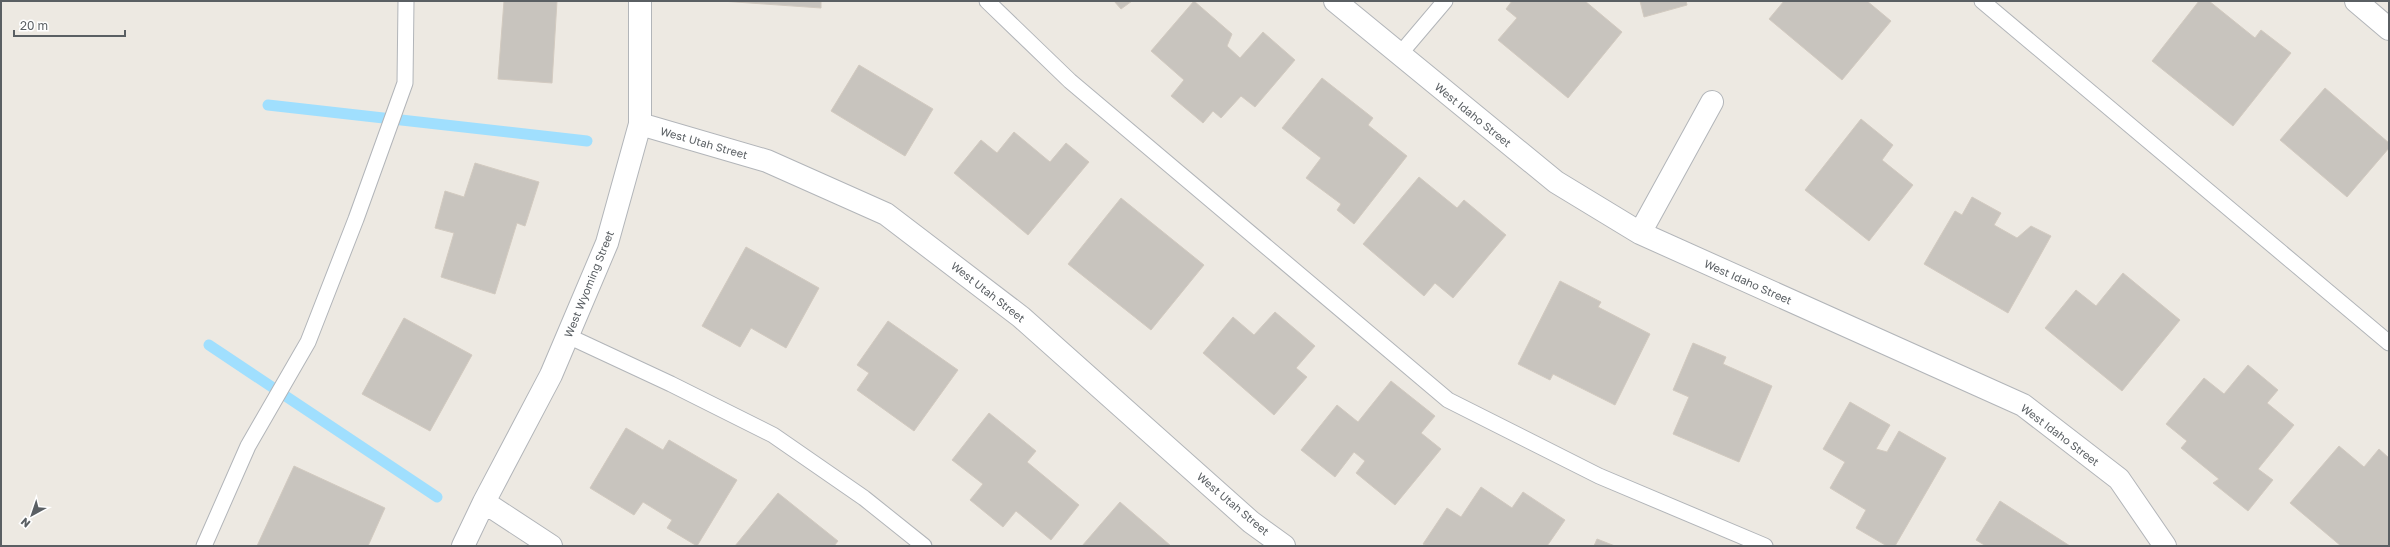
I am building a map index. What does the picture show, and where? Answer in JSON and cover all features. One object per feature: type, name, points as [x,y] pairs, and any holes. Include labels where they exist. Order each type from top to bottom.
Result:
[{"type":"street","name":"West Wyoming Street","points":[[463,546],[484,502],[551,375],[607,243],[640,124],[640,1]]},
{"type":"street","name":"West Idaho Street","points":[[1335,1],[1556,182],[1640,233],[2023,405],[2119,479],[2165,546]]},
{"type":"street","points":[[2356,1],[2389,29]]},
{"type":"street","points":[[1640,233],[1712,102]]},
{"type":"street","name":"West Utah Street","points":[[640,124],[767,161],[886,214],[1021,317],[1251,522],[1284,546]]},
{"type":"street","points":[[484,502],[551,546]]},
{"type":"lane","points":[[204,546],[248,446],[308,342],[356,219],[405,83],[406,1]]},
{"type":"lane","points":[[988,1],[1070,81],[1448,400],[1599,476],[1766,546]]},
{"type":"lane","points":[[1400,54],[1445,1]]},
{"type":"lane","points":[[1982,1],[2389,343]]},
{"type":"lane","points":[[568,336],[671,384],[774,435],[864,498],[924,546]]},
{"type":"building","points":[[504,1],[557,1],[552,83],[498,79]]},
{"type":"building","points":[[721,1],[821,1],[821,8]]},
{"type":"building","points":[[1114,1],[1132,1],[1121,9]]},
{"type":"building","points":[[1194,1],[1232,34],[1227,46],[1240,58],[1263,32],[1295,60],[1255,107],[1241,96],[1221,118],[1213,111],[1203,123],[1171,96],[1184,80],[1151,51]]},
{"type":"building","points":[[1512,1],[1585,1],[1622,32],[1568,98],[1498,40],[1517,18],[1506,9]]},
{"type":"building","points":[[1640,1],[1686,1],[1687,5],[1644,17]]},
{"type":"building","points":[[1784,1],[1867,1],[1891,21],[1842,80],[1769,19]]},
{"type":"building","points":[[2199,1],[2209,1],[2255,38],[2261,30],[2291,53],[2233,126],[2152,61]]},
{"type":"building","points":[[859,65],[933,109],[905,156],[831,111]]},
{"type":"building","points":[[1322,78],[1373,118],[1368,125],[1407,156],[1354,224],[1337,210],[1341,204],[1306,178],[1321,158],[1282,128]]},
{"type":"building","points":[[2325,88],[2389,143],[2389,148],[2347,197],[2280,140]]},
{"type":"building","points":[[1861,119],[1893,145],[1882,160],[1913,185],[1869,241],[1805,190]]},
{"type":"building","points":[[1014,132],[1050,162],[1066,143],[1089,162],[1028,235],[954,173],[981,140],[997,153]]},
{"type":"building","points":[[475,163],[539,182],[525,226],[517,223],[495,294],[441,277],[454,233],[435,228],[445,191],[464,197]]},
{"type":"building","points":[[1419,177],[1457,208],[1464,200],[1506,235],[1453,298],[1435,283],[1424,296],[1363,244]]},
{"type":"building","points":[[1972,197],[2001,213],[1994,225],[2017,238],[2031,226],[2051,236],[2008,313],[1924,264],[1955,211],[1962,215]]},
{"type":"building","points":[[1121,198],[1204,265],[1151,330],[1068,264]]},
{"type":"building","points":[[746,247],[819,288],[786,348],[751,328],[740,347],[702,326]]},
{"type":"building","points":[[2123,273],[2180,320],[2122,391],[2045,328],[2076,290],[2096,306]]},
{"type":"building","points":[[1560,281],[1601,302],[1598,307],[1650,334],[1615,405],[1553,374],[1550,380],[1518,364]]},
{"type":"building","points":[[1275,312],[1315,346],[1296,368],[1307,377],[1274,415],[1203,353],[1233,317],[1254,335]]},
{"type":"building","points":[[404,318],[472,355],[430,431],[362,394]]},
{"type":"building","points":[[888,321],[958,370],[914,431],[857,390],[869,373],[857,365]]},
{"type":"building","points":[[1693,343],[1726,357],[1723,364],[1772,386],[1739,462],[1673,434],[1689,397],[1673,390]]},
{"type":"building","points":[[2248,365],[2278,390],[2267,403],[2294,425],[2258,469],[2273,480],[2248,511],[2213,483],[2219,479],[2181,448],[2187,441],[2166,424],[2204,378],[2224,394]]},
{"type":"building","points":[[1391,381],[1435,416],[1421,433],[1441,449],[1395,505],[1356,473],[1365,461],[1354,452],[1335,477],[1301,450],[1337,405],[1358,422]]},
{"type":"building","points":[[1850,402],[1890,425],[1876,449],[1887,452],[1899,431],[1946,458],[1895,546],[1887,546],[1856,528],[1866,510],[1830,488],[1845,462],[1823,449]]},
{"type":"building","points":[[989,413],[1036,451],[1027,462],[1079,505],[1051,540],[1016,511],[1003,527],[970,500],[983,484],[952,460]]},
{"type":"building","points":[[626,428],[663,450],[669,440],[737,480],[697,546],[667,528],[672,520],[643,502],[634,515],[590,488]]},
{"type":"building","points":[[2339,446],[2364,467],[2379,449],[2389,458],[2389,546],[2341,546],[2290,503]]},
{"type":"building","points":[[294,466],[385,508],[368,546],[257,546]]},
{"type":"building","points":[[1481,487],[1512,508],[1523,492],[1565,520],[1547,546],[1427,546],[1423,544],[1447,508],[1461,517]]},
{"type":"building","points":[[778,493],[838,541],[834,546],[735,546]]},
{"type":"building","points":[[2000,501],[2070,546],[1986,546],[1976,540]]},
{"type":"building","points":[[1120,502],[1171,546],[1082,546]]},
{"type":"building","points":[[1597,539],[1615,546],[1594,546]]},
{"type":"waterway","points":[[268,105],[587,141]]},
{"type":"waterway","points":[[209,345],[437,497]]}]
